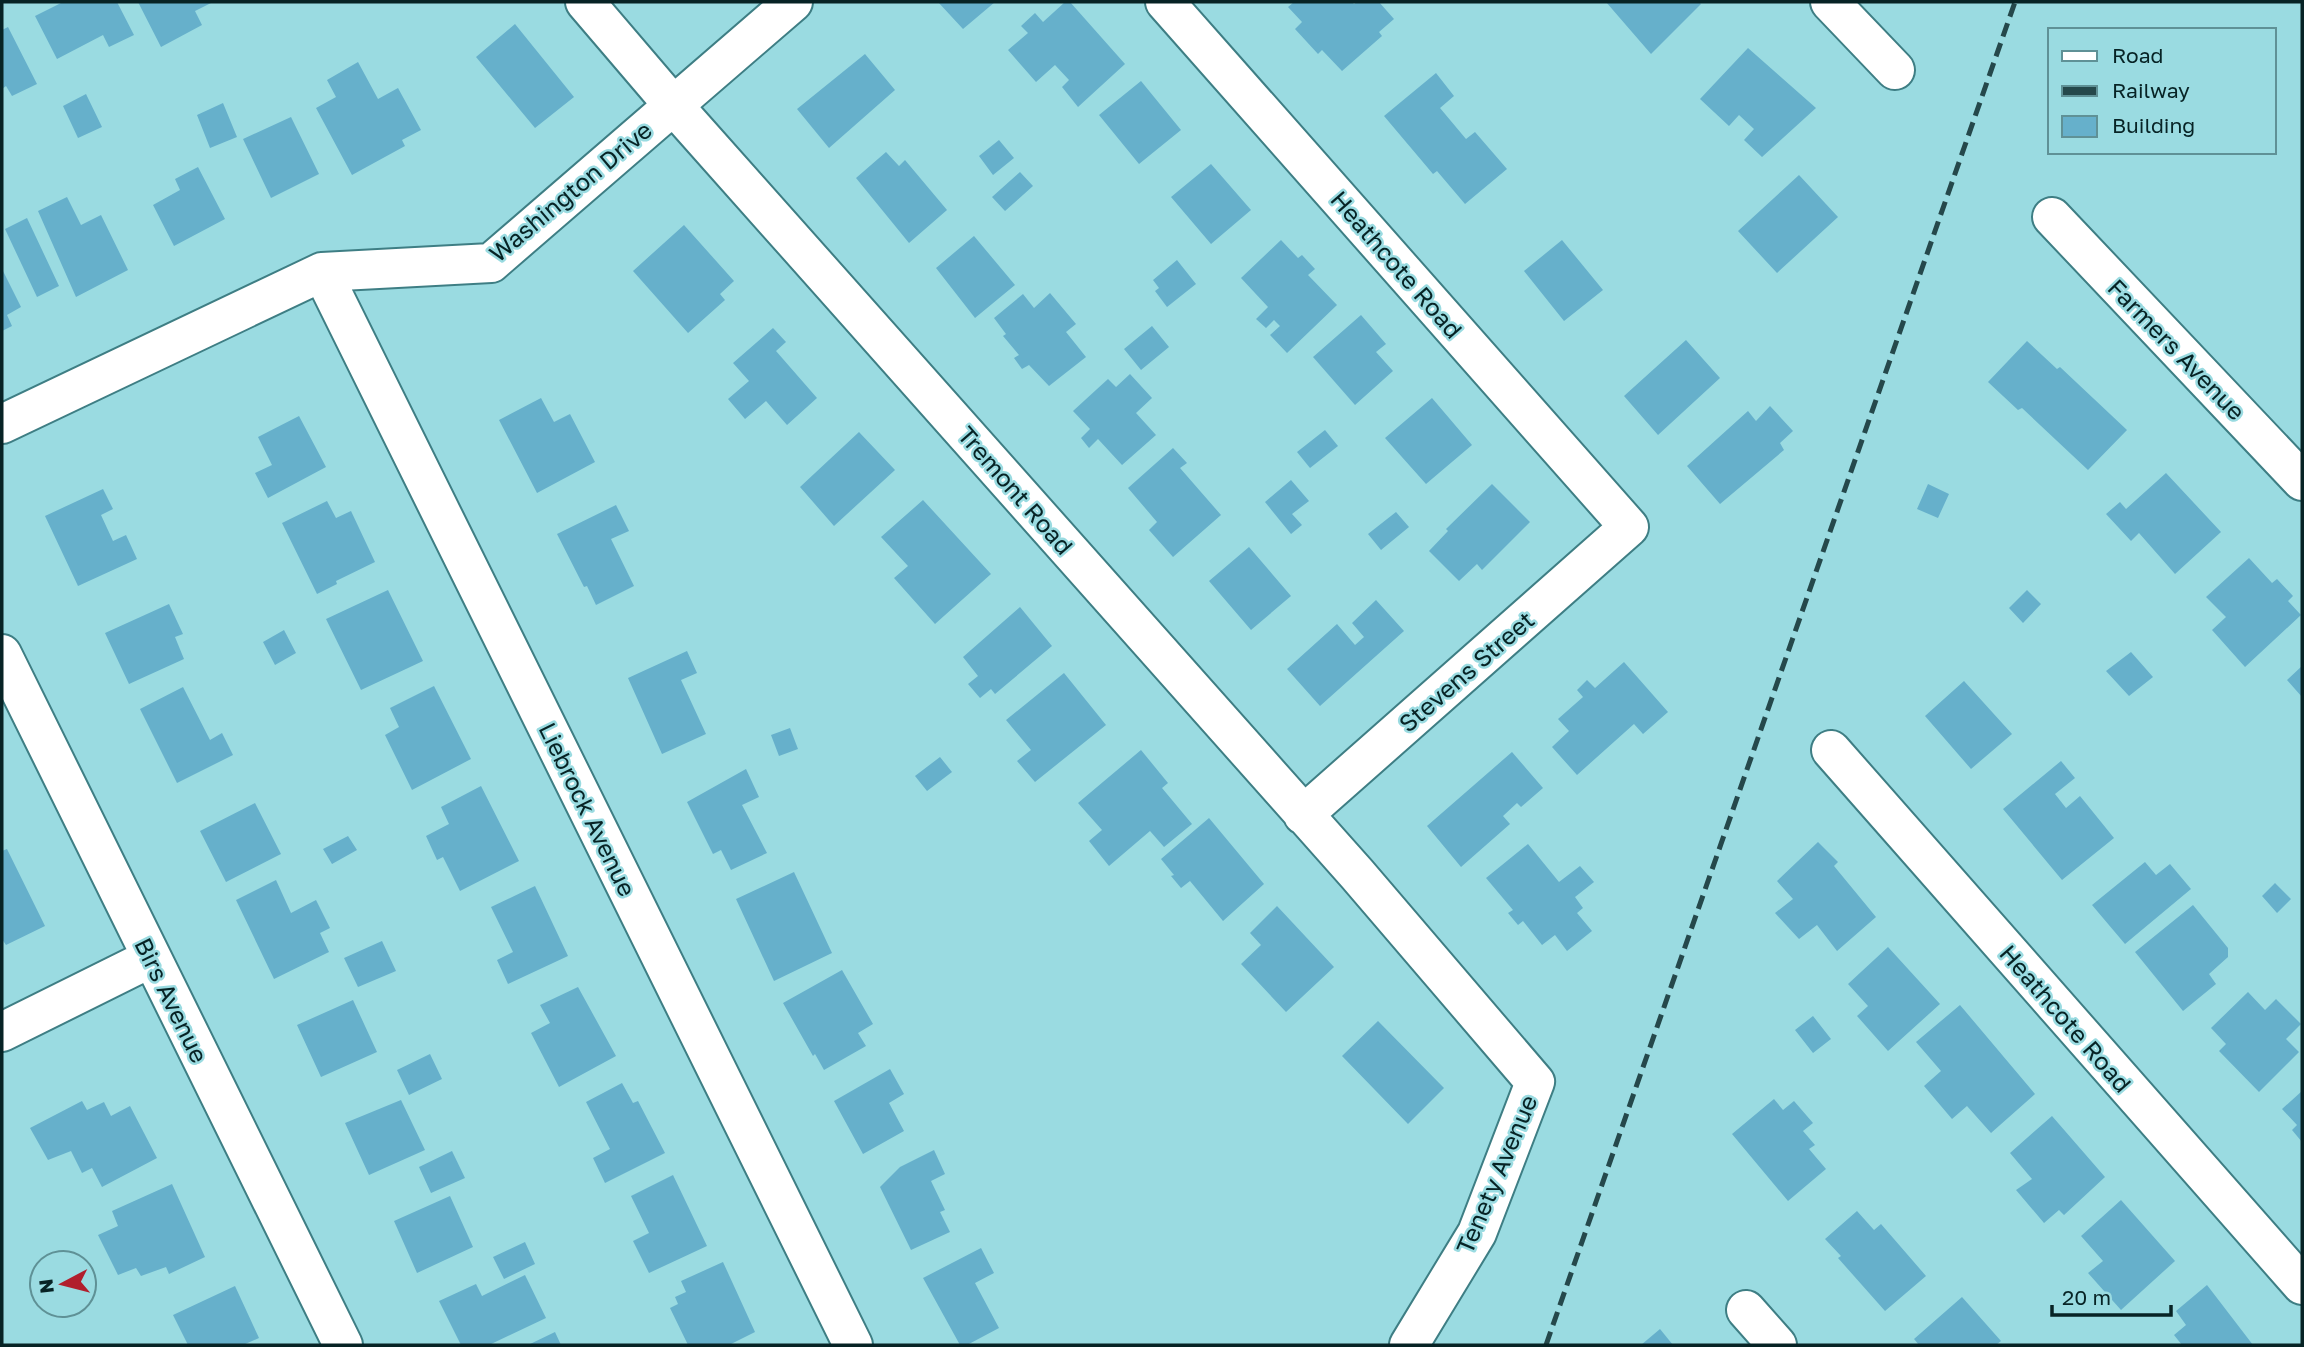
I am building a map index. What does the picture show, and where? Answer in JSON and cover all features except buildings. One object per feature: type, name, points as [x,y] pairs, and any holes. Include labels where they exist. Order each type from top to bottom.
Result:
[{"type":"street","name":"Tremont Road","points":[[585,2],[673,105],[1357,874],[1447,979]]},
{"type":"street","name":"Washington Drive","points":[[2,424],[322,272],[491,263],[793,2]]},
{"type":"street","name":"Heathcote Road","points":[[1166,2],[1629,527]]},
{"type":"street","points":[[1830,2],[1895,70]]},
{"type":"street","name":"Farmers Avenue","points":[[2052,217],[2302,481]]},
{"type":"street","name":"Liebrock Avenue","points":[[322,272],[853,1345]]},
{"type":"street","name":"Stevens Street","points":[[1303,815],[1629,527]]},
{"type":"street","name":"Birs Avenue","points":[[2,654],[343,1345]]},
{"type":"street","name":"Heathcote Road","points":[[1831,750],[2302,1285]]},
{"type":"street","points":[[2,1032],[151,958]]},
{"type":"street","name":"Tenety Avenue","points":[[1409,1345],[1477,1233],[1535,1082],[1447,979]]},
{"type":"street","points":[[1746,1310],[1777,1345]]},
{"type":"railway","points":[[1546,1345],[2015,2]]}]
